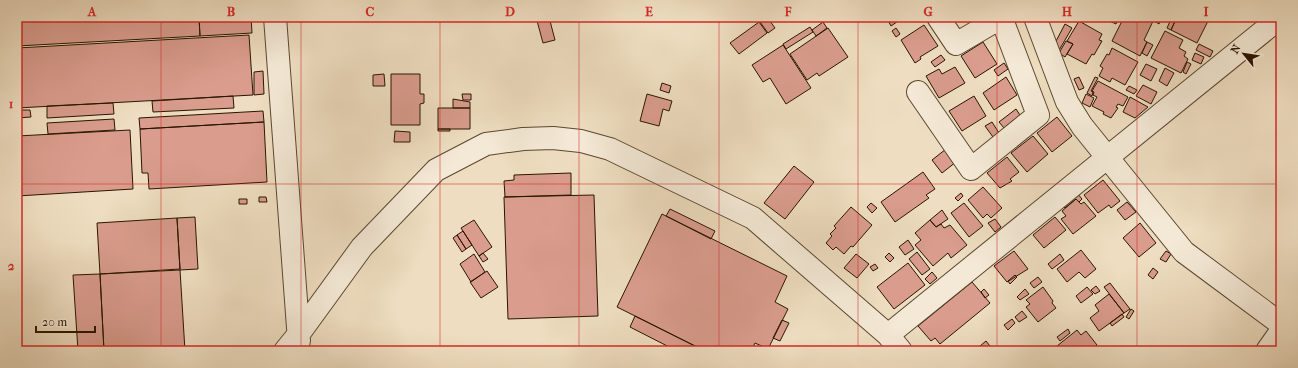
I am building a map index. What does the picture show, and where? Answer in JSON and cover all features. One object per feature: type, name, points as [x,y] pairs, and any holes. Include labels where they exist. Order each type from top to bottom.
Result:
[{"type":"street","points":[[275,17],[294,346]]},
{"type":"street","points":[[918,92],[971,169],[1038,115],[1001,17],[956,44],[938,17]]},
{"type":"street","points":[[1035,17],[1067,102],[1082,126],[1184,252],[1281,324]]},
{"type":"street","points":[[294,346],[362,247],[436,170],[486,144],[523,139],[553,138],[581,141],[610,149],[754,218],[895,343],[1107,157],[1270,22]]},
{"type":"street","points":[[1267,351],[1281,331]]},
{"type":"building","points":[[17,17],[199,17],[200,36],[17,46]]},
{"type":"building","points":[[251,17],[252,33],[200,36],[199,18]]},
{"type":"building","points":[[536,17],[549,17],[555,40],[543,43]]},
{"type":"building","points":[[767,17],[775,28],[768,33],[760,22]]},
{"type":"building","points":[[886,17],[904,17],[891,26]]},
{"type":"building","points":[[1101,17],[1119,17],[1116,24]]},
{"type":"building","points":[[1124,17],[1155,17],[1144,40],[1147,42],[1140,56],[1112,41]]},
{"type":"building","points":[[1157,17],[1162,17],[1159,24],[1154,21]]},
{"type":"building","points":[[1172,17],[1177,17],[1171,30],[1167,28]]},
{"type":"building","points":[[1177,17],[1210,17],[1197,43],[1171,30]]},
{"type":"building","points":[[1079,21],[1102,34],[1099,40],[1102,41],[1094,55],[1092,54],[1086,64],[1067,54],[1073,44],[1067,41]]},
{"type":"building","points":[[759,22],[767,33],[739,54],[730,43]]},
{"type":"building","points":[[823,22],[827,28],[816,36],[812,30]]},
{"type":"building","points":[[1065,24],[1072,28],[1058,52],[1055,43]]},
{"type":"building","points":[[924,25],[938,46],[920,57],[921,59],[915,63],[901,40]]},
{"type":"building","points":[[810,27],[813,32],[786,49],[783,44]]},
{"type":"building","points":[[828,28],[848,57],[819,76],[817,73],[807,80],[790,54]]},
{"type":"building","points":[[896,28],[900,34],[896,37],[892,31]]},
{"type":"building","points":[[1165,31],[1183,40],[1179,48],[1186,52],[1184,56],[1188,59],[1181,73],[1151,58]]},
{"type":"building","points":[[249,35],[253,95],[17,108],[17,48]]},
{"type":"building","points":[[1066,41],[1073,44],[1065,57],[1059,53]]},
{"type":"building","points":[[983,42],[997,64],[975,78],[961,56]]},
{"type":"building","points":[[1147,42],[1153,45],[1147,56],[1142,53]]},
{"type":"building","points":[[1199,44],[1213,51],[1210,57],[1196,50]]},
{"type":"building","points":[[783,45],[811,88],[786,104],[770,78],[763,82],[752,65]]},
{"type":"building","points":[[1112,48],[1138,62],[1125,85],[1112,78],[1110,82],[1099,76],[1103,68],[1100,66],[1107,54],[1109,55]]},
{"type":"building","points":[[1195,53],[1204,57],[1201,64],[1192,60]]},
{"type":"building","points":[[941,55],[945,60],[935,67],[931,62]]},
{"type":"building","points":[[1187,62],[1191,64],[1186,74],[1183,72]]},
{"type":"building","points":[[1004,63],[1008,69],[998,76],[994,70]]},
{"type":"building","points":[[1146,64],[1157,69],[1151,81],[1140,75]]},
{"type":"building","points":[[955,67],[965,83],[939,98],[926,76],[939,69],[942,74]]},
{"type":"building","points":[[1165,68],[1174,73],[1167,86],[1159,81]]},
{"type":"building","points":[[263,71],[264,94],[254,95],[254,72]]},
{"type":"building","points":[[384,74],[385,86],[373,86],[373,75]]},
{"type":"building","points":[[391,74],[420,74],[420,94],[424,94],[424,103],[420,104],[420,125],[391,125]]},
{"type":"building","points":[[1006,77],[1017,95],[994,110],[983,93]]},
{"type":"building","points":[[1079,77],[1084,88],[1079,90],[1074,79]]},
{"type":"building","points":[[1095,77],[1098,78],[1091,91],[1093,92],[1092,96],[1087,93]]},
{"type":"building","points":[[1098,81],[1128,97],[1123,106],[1118,104],[1116,107],[1118,108],[1111,118],[1103,114],[1104,112],[1092,106],[1097,97],[1093,95],[1094,92],[1092,91]]},
{"type":"building","points":[[662,83],[671,86],[669,93],[660,90]]},
{"type":"building","points":[[1143,85],[1157,92],[1151,104],[1136,96]]},
{"type":"building","points":[[1129,86],[1137,90],[1134,94],[1126,90]]},
{"type":"building","points":[[462,94],[471,94],[471,100],[463,100]]},
{"type":"building","points":[[647,94],[672,101],[669,111],[663,109],[659,126],[640,121]]},
{"type":"building","points":[[1086,94],[1094,98],[1090,107],[1082,103]]},
{"type":"building","points":[[233,96],[234,108],[153,112],[152,101]]},
{"type":"building","points":[[974,96],[986,116],[962,131],[949,111]]},
{"type":"building","points":[[1130,97],[1148,107],[1135,118],[1123,112]]},
{"type":"building","points":[[453,99],[470,102],[470,108],[453,108]]},
{"type":"building","points":[[113,103],[114,114],[47,118],[47,106]]},
{"type":"building","points":[[438,108],[470,108],[470,129],[438,129]]},
{"type":"building","points":[[1016,109],[1020,115],[1004,128],[999,122]]},
{"type":"building","points":[[17,110],[30,110],[31,117],[17,118]]},
{"type":"building","points":[[263,111],[264,122],[140,129],[139,118]]},
{"type":"building","points":[[1057,117],[1072,136],[1052,152],[1037,133]]},
{"type":"building","points":[[114,119],[115,130],[48,134],[47,123]]},
{"type":"building","points":[[264,122],[267,182],[149,189],[148,173],[142,173],[140,129]]},
{"type":"building","points":[[992,122],[999,133],[993,137],[985,126]]},
{"type":"building","points":[[438,129],[450,129],[450,131],[438,131]]},
{"type":"building","points":[[130,130],[133,189],[17,196],[17,136]]},
{"type":"building","points":[[395,131],[410,132],[410,142],[394,142]]},
{"type":"building","points":[[1033,136],[1048,154],[1027,172],[1011,153]]},
{"type":"building","points":[[946,149],[956,162],[942,173],[932,160]]},
{"type":"building","points":[[1007,157],[1019,172],[1010,179],[1012,181],[1000,188],[987,173]]},
{"type":"building","points":[[794,166],[814,182],[785,219],[764,203]]},
{"type":"building","points":[[923,172],[935,189],[926,195],[929,198],[895,222],[881,202]]},
{"type":"building","points":[[571,173],[571,195],[505,197],[504,181],[514,180],[514,175]]},
{"type":"building","points":[[1103,180],[1120,201],[1111,208],[1109,205],[1098,213],[1084,195]]},
{"type":"building","points":[[983,187],[1002,208],[991,218],[987,214],[983,218],[968,200]]},
{"type":"building","points":[[961,193],[963,196],[958,201],[955,198]]},
{"type":"building","points":[[1077,193],[1082,199],[1079,202],[1076,199],[1065,208],[1062,205]]},
{"type":"building","points":[[594,195],[598,316],[508,319],[504,197]]},
{"type":"building","points":[[259,197],[266,197],[267,202],[259,202]]},
{"type":"building","points":[[239,199],[247,199],[247,204],[239,204]]},
{"type":"building","points":[[1076,199],[1081,204],[1084,202],[1096,216],[1073,234],[1061,219],[1066,216],[1062,211]]},
{"type":"building","points":[[1127,202],[1136,212],[1125,220],[1117,210]]},
{"type":"building","points":[[871,203],[877,208],[872,213],[867,207]]},
{"type":"building","points":[[964,203],[983,226],[969,237],[951,213]]},
{"type":"building","points":[[851,207],[872,225],[853,247],[851,246],[844,254],[836,247],[833,250],[826,243],[832,236],[830,234],[836,228],[834,226]]},
{"type":"building","points":[[670,209],[715,231],[711,239],[666,216]]},
{"type":"building","points":[[942,210],[948,219],[936,227],[930,220]]},
{"type":"building","points":[[662,214],[787,276],[775,302],[788,309],[768,349],[755,343],[751,351],[705,351],[617,307]]},
{"type":"building","points":[[195,217],[198,269],[180,270],[177,218]]},
{"type":"building","points":[[1055,217],[1066,230],[1044,248],[1033,235]]},
{"type":"building","points":[[177,218],[180,269],[100,274],[97,223]]},
{"type":"building","points":[[995,219],[1001,227],[995,232],[988,223]]},
{"type":"building","points":[[474,220],[492,247],[479,256],[461,228]]},
{"type":"building","points":[[930,220],[936,227],[941,224],[944,228],[950,225],[967,245],[951,258],[948,253],[933,266],[915,245],[921,240],[915,233]]},
{"type":"building","points":[[1140,223],[1156,243],[1139,257],[1123,238]]},
{"type":"building","points":[[463,231],[472,245],[466,249],[457,235]]},
{"type":"building","points":[[457,235],[466,249],[462,252],[453,238]]},
{"type":"building","points":[[908,240],[914,249],[905,255],[899,247]]},
{"type":"building","points":[[1081,250],[1096,269],[1085,278],[1079,272],[1067,282],[1057,269]]},
{"type":"building","points":[[1014,251],[1028,269],[1007,282],[994,266]]},
{"type":"building","points":[[1166,251],[1171,254],[1166,262],[1160,259]]},
{"type":"building","points":[[917,252],[930,269],[922,275],[909,259]]},
{"type":"building","points":[[483,253],[488,259],[483,262],[479,256]]},
{"type":"building","points":[[889,253],[894,258],[890,262],[885,257]]},
{"type":"building","points":[[474,254],[485,272],[471,282],[460,264]]},
{"type":"building","points":[[856,254],[869,264],[857,278],[844,268]]},
{"type":"building","points":[[1060,254],[1064,260],[1052,269],[1048,264]]},
{"type":"building","points":[[908,263],[925,285],[894,309],[877,287]]},
{"type":"building","points":[[875,264],[878,268],[873,271],[870,267]]},
{"type":"building","points":[[1153,268],[1158,272],[1153,279],[1148,275]]},
{"type":"building","points":[[180,270],[185,351],[104,351],[100,274]]},
{"type":"building","points":[[487,271],[498,287],[481,298],[470,282]]},
{"type":"building","points":[[932,272],[937,278],[930,284],[925,279]]},
{"type":"building","points":[[100,274],[104,351],[78,351],[73,275]]},
{"type":"building","points":[[1015,275],[1017,277],[1010,284],[1008,281]]},
{"type":"building","points":[[1038,277],[1042,282],[1034,288],[1030,283]]},
{"type":"building","points":[[972,282],[990,303],[940,344],[935,338],[931,341],[918,326]]},
{"type":"building","points":[[1110,283],[1130,309],[1124,313],[1104,287]]},
{"type":"building","points":[[1096,286],[1100,291],[1095,294],[1091,290]]},
{"type":"building","points":[[1043,287],[1056,308],[1038,322],[1026,307],[1030,304],[1026,300]]},
{"type":"building","points":[[1087,287],[1093,294],[1081,303],[1076,296]]},
{"type":"building","points":[[984,289],[989,295],[985,298],[981,292]]},
{"type":"building","points":[[1025,289],[1029,294],[1020,300],[1017,297]]},
{"type":"building","points":[[1109,294],[1124,313],[1099,331],[1090,318],[1099,311],[1095,305]]},
{"type":"building","points":[[1131,309],[1134,311],[1129,319],[1126,317]]},
{"type":"building","points":[[1022,311],[1027,317],[1019,322],[1015,317]]},
{"type":"building","points":[[1122,314],[1124,317],[1112,326],[1110,323]]},
{"type":"building","points":[[635,316],[705,351],[677,351],[630,327]]},
{"type":"building","points":[[1012,319],[1015,323],[1008,330],[1004,325]]},
{"type":"building","points":[[782,320],[789,323],[780,341],[773,338]]},
{"type":"building","points":[[1068,329],[1070,333],[1060,341],[1057,337]]},
{"type":"building","points":[[1077,330],[1081,335],[1086,331],[1097,345],[1089,351],[1061,351],[1057,346]]},
{"type":"building","points":[[986,341],[994,351],[974,351]]}]
